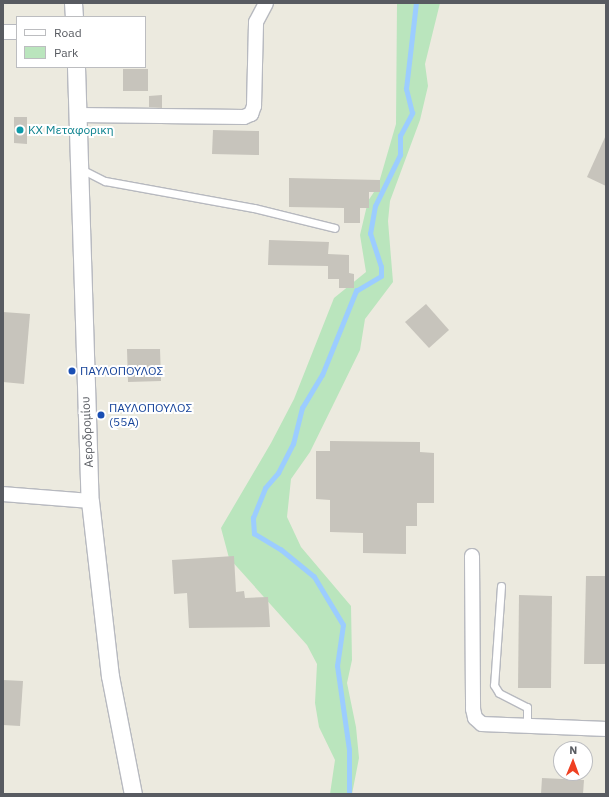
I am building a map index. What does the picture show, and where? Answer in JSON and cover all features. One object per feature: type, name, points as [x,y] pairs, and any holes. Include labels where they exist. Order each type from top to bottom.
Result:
[{"type":"street","points":[[73,3],[74,16]]},
{"type":"street","points":[[77,115],[244,117],[250,114],[254,106],[256,22],[266,3]]},
{"type":"street","points":[[3,32],[16,32]]},
{"type":"street","name":"Αεροδρομίου","points":[[76,68],[90,501],[110,676],[133,794]]},
{"type":"street","points":[[3,494],[90,501]]},
{"type":"street","points":[[472,556],[473,709],[475,718],[482,724],[606,729]]},
{"type":"lane","points":[[79,168],[105,181],[254,208],[335,228]]},
{"type":"lane","points":[[501,586],[494,685],[499,693],[527,707],[526,726]]},
{"type":"green space","points":[[397,3],[440,3],[425,64],[428,86],[420,120],[390,201],[388,221],[393,282],[365,319],[360,350],[310,452],[291,479],[287,517],[301,547],[351,606],[352,660],[347,683],[356,727],[359,758],[352,794],[330,794],[335,760],[319,727],[315,703],[317,664],[307,645],[229,558],[221,528],[271,443],[294,399],[334,298],[366,272],[360,235],[368,201],[378,186],[396,124]]},
{"type":"building","points":[[123,69],[148,69],[148,91],[123,91]]},
{"type":"building","points":[[162,95],[162,108],[149,107],[149,96]]},
{"type":"building","name":"ΚΧ Μεταφορικη","points":[[14,117],[27,117],[27,144],[14,143]]},
{"type":"building","points":[[213,130],[259,131],[259,155],[212,154]]},
{"type":"building","points":[[606,135],[606,186],[587,177]]},
{"type":"building","points":[[289,178],[380,180],[380,192],[369,192],[369,208],[360,208],[360,223],[344,223],[344,208],[289,207]]},
{"type":"building","points":[[269,240],[329,242],[328,254],[349,255],[349,273],[354,274],[354,288],[339,288],[339,279],[328,279],[328,266],[268,265]]},
{"type":"building","points":[[426,304],[449,330],[429,348],[405,322]]},
{"type":"building","points":[[3,312],[30,314],[24,384],[3,382]]},
{"type":"building","points":[[127,349],[160,349],[161,381],[128,382]]},
{"type":"building","points":[[330,441],[420,442],[420,452],[434,453],[434,503],[417,503],[417,526],[406,526],[406,554],[363,553],[363,533],[330,532],[330,500],[316,499],[316,451],[330,451]]},
{"type":"building","points":[[234,556],[236,592],[244,591],[245,598],[268,597],[270,627],[189,628],[187,593],[174,594],[172,560]]},
{"type":"building","points":[[586,576],[606,576],[606,664],[584,664]]},
{"type":"building","points":[[519,595],[552,596],[551,688],[518,688]]},
{"type":"building","points":[[3,680],[23,681],[20,726],[3,725]]},
{"type":"building","points":[[542,778],[553,779],[553,781],[584,781],[583,794],[541,794]]},
{"type":"waterway","points":[[349,794],[349,750],[337,666],[343,625],[314,577],[281,550],[254,534],[253,518],[265,488],[278,473],[293,444],[302,408],[322,375],[356,291],[381,276],[381,267],[370,234],[375,206],[400,155],[400,136],[412,113],[406,89],[416,3]]},
{"type":"place","name":"ΚΧ Μεταφορικη","points":[[20,130]]},
{"type":"place","name":"ΠΑΥΛΟΠΟΥΛΟΣ","points":[[72,371]]},
{"type":"place","name":"ΠΑΥΛΟΠΟΥΛΟΣ (55Α)","points":[[101,415]]}]
